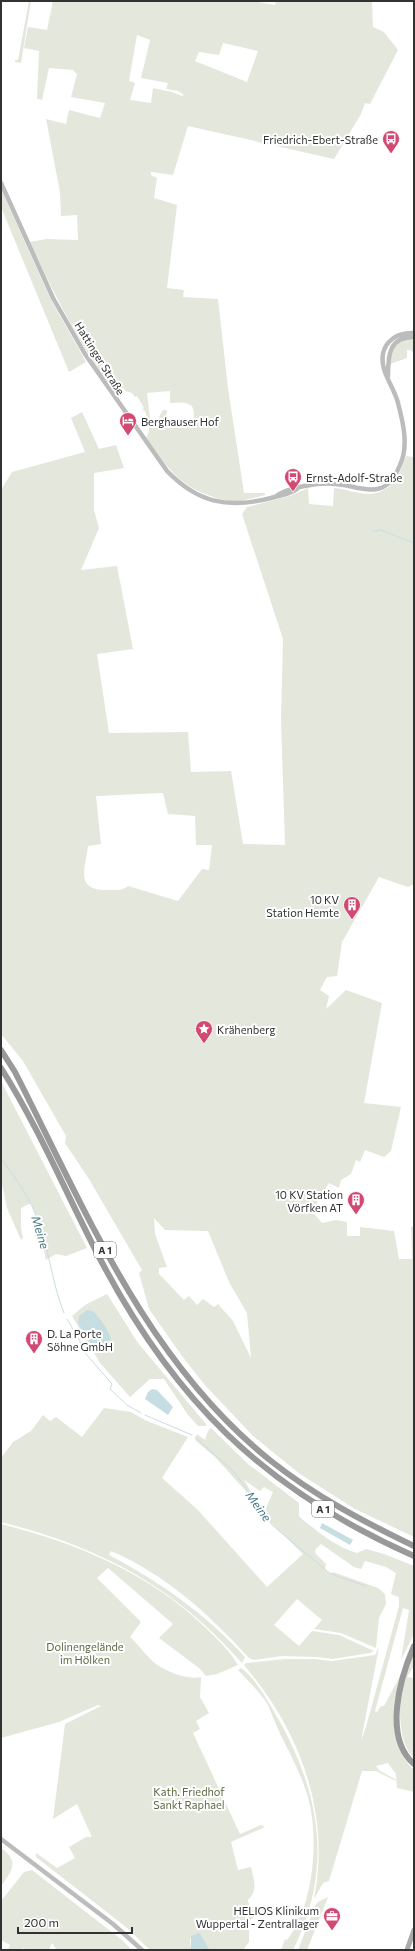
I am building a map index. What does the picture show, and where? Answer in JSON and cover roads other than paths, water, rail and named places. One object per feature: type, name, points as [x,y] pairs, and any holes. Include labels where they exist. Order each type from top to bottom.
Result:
[{"type":"highway","name":"A 1","points":[[1,1050],[15,1072],[99,1240],[132,1298],[175,1362],[220,1415],[271,1461],[318,1495],[361,1520],[414,1546]]},
{"type":"highway","name":"A 1","points":[[2,1069],[35,1129],[98,1254],[131,1314],[172,1374],[213,1422],[243,1450],[293,1489],[336,1518],[414,1556]]},
{"type":"highway","points":[[407,1553],[414,1560]]},
{"type":"highway","points":[[414,1646],[402,1678],[397,1722],[404,1751],[414,1764]]},
{"type":"main road","name":"Hattinger Straße","points":[[1,183],[54,298],[85,354],[167,471],[192,493],[218,502],[244,503],[275,497],[281,493],[313,484],[334,483],[370,491],[381,488],[394,476],[403,460],[404,442],[397,401],[388,376],[384,370],[382,357],[386,343],[398,334],[414,333]]},
{"type":"main road","name":"Hattinger Straße","points":[[388,376],[388,359],[394,344],[403,338],[414,337]]},
{"type":"main road","points":[[1,1839],[113,1924],[142,1950]]},
{"type":"main road","points":[[408,1949],[414,1930]]},
{"type":"water","points":[[87,1310],[93,1311],[96,1314],[110,1335],[111,1339],[102,1346],[92,1346],[78,1323],[79,1316]]},
{"type":"water","points":[[152,1389],[157,1390],[173,1407],[168,1415],[145,1399],[148,1392]]},
{"type":"water","points":[[322,1523],[353,1540],[350,1545],[320,1528]]},
{"type":"water","points":[[199,1933],[210,1950],[191,1950],[191,1936]]},
{"type":"waterway","points":[[373,531],[381,530],[414,543]]},
{"type":"waterway","name":"Meine","points":[[1,1158],[24,1192],[40,1225],[64,1313]]},
{"type":"waterway","name":"Meine","points":[[67,1319],[80,1341],[81,1348],[112,1384],[110,1389],[127,1405],[141,1413]]},
{"type":"waterway","name":"Meine","points":[[145,1415],[192,1435]]},
{"type":"waterway","name":"Meine","points":[[195,1437],[235,1473],[272,1525],[327,1571]]},
{"type":"waterway","name":"Meine","points":[[330,1573],[366,1586]]},
{"type":"place","name":"Friedrich-Ebert-Straße","points":[[391,154]]},
{"type":"place","name":"Berghauser Hof","points":[[128,436]]},
{"type":"place","name":"Ernst-Adolf-Straße","points":[[293,492]]},
{"type":"place","name":"10 KV Station Hemte","points":[[352,920]]},
{"type":"place","name":"Krähenberg","points":[[204,1044]]},
{"type":"place","name":"10 KV Station Vörfken AT","points":[[356,1215]]},
{"type":"place","name":"D. La Porte Söhne GmbH","points":[[34,1354]]},
{"type":"place","name":"HELIOS Klinikum Wuppertal - Zentrallager","points":[[332,1931]]},
{"type":"park label","name":"Dolinengelände im Hölken","points":[[85,1652]]},
{"type":"park label","name":"Kath. Friedhof Sankt Raphael","points":[[189,1797]]}]
